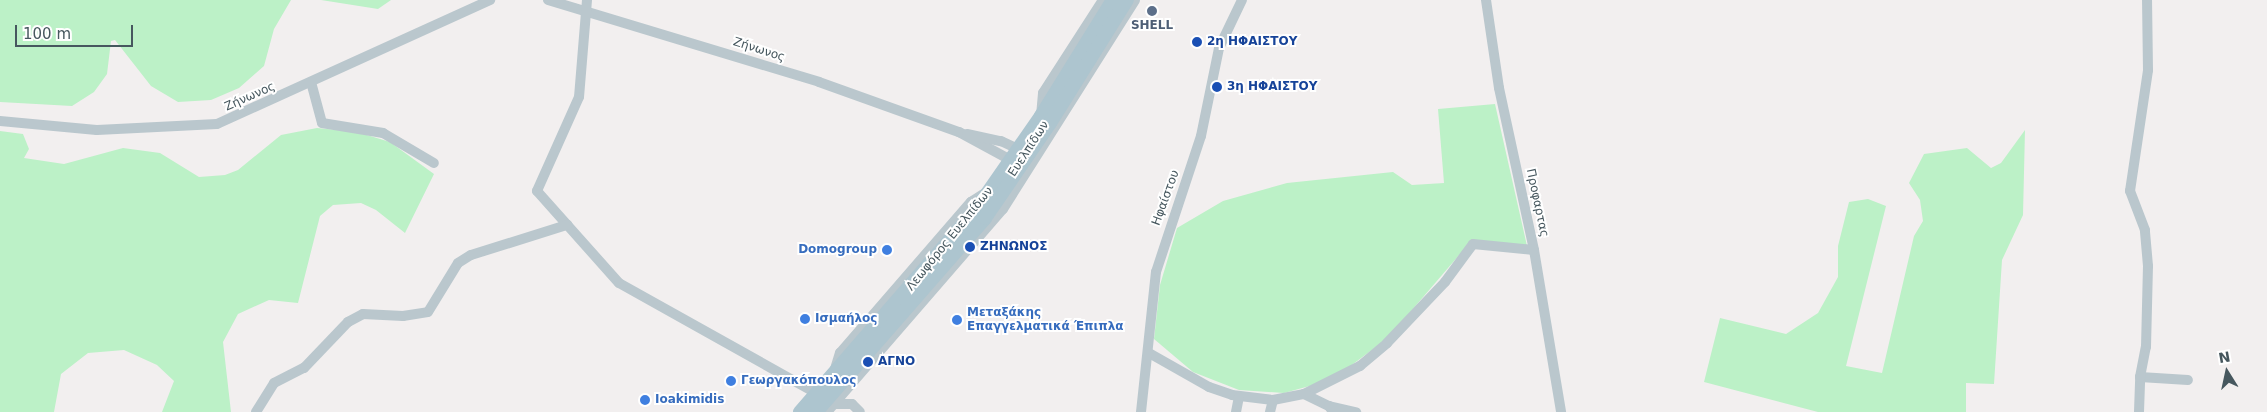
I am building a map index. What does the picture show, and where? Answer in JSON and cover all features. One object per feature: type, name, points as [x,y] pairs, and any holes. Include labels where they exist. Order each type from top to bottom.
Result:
[{"type":"main road","name":"Λεωφόρος Ευελπίδων","points":[[800,412],[932,264],[991,189],[1075,90],[1106,23],[1113,0]]},
{"type":"main road","name":"Λεωφόρος Ευελπίδων","points":[[816,412],[919,302],[985,218],[1041,116],[1106,23],[1127,0]]},
{"type":"street","name":"Ζήνωνος","points":[[0,121],[97,130],[217,124],[275,101],[311,82],[490,0]]},
{"type":"street","name":"Ζήνωνος","points":[[548,0],[783,70],[959,132],[1020,157]]},
{"type":"street","points":[[587,0],[588,11],[579,97],[537,191],[619,283],[816,393],[793,412]]},
{"type":"street","points":[[1103,0],[1106,23]]},
{"type":"street","points":[[1106,23],[1136,0]]},
{"type":"street","name":"Ηφαίστου","points":[[1141,412],[1149,353],[1156,272],[1170,221],[1201,136],[1220,48],[1242,0]]},
{"type":"street","name":"Προφαρτας","points":[[1486,0],[1499,88],[1534,250],[1561,412]]},
{"type":"street","points":[[2139,412],[2140,377],[2146,347],[2149,306],[2147,241],[2130,191],[2148,70],[2147,0]]},
{"type":"street","points":[[311,82],[322,122],[384,133],[434,163]]},
{"type":"street","name":"Ευελπίδων","points":[[827,412],[919,302],[1003,209],[1075,90]]},
{"type":"street","points":[[256,412],[274,383],[304,368],[348,322],[362,314],[403,316],[428,312],[458,263],[471,255],[567,225]]},
{"type":"street","points":[[1149,353],[1209,387],[1240,397],[1274,400],[1304,394],[1360,366],[1387,343],[1445,282],[1473,244],[1534,250]]},
{"type":"street","points":[[2140,377],[2188,380]]},
{"type":"street","points":[[1304,394],[1331,409],[1356,412]]},
{"type":"street","points":[[1236,412],[1240,397]]},
{"type":"street","points":[[1270,412],[1274,400]]},
{"type":"street","points":[[834,404],[852,404],[860,412]]},
{"type":"green space","points":[[0,0],[291,0],[274,29],[264,66],[239,88],[211,100],[178,102],[151,86],[115,40],[111,41],[107,74],[94,92],[72,106],[0,102]]},
{"type":"green space","points":[[321,0],[391,0],[378,9]]},
{"type":"green space","points":[[1495,104],[1527,246],[1472,240],[1388,338],[1345,370],[1317,384],[1284,393],[1239,390],[1193,372],[1154,339],[1160,285],[1177,228],[1223,201],[1287,183],[1393,172],[1412,185],[1444,183],[1438,109]]},
{"type":"green space","points":[[317,128],[357,132],[390,142],[434,174],[405,233],[376,210],[361,203],[333,205],[320,216],[298,303],[269,300],[238,314],[223,342],[231,412],[162,412],[174,381],[157,365],[124,350],[88,353],[61,374],[54,412],[0,412],[0,131],[23,134],[29,149],[24,158],[64,164],[123,148],[160,153],[199,177],[225,175],[238,170],[281,135]]},
{"type":"green space","points":[[2025,130],[2023,215],[2002,260],[1994,384],[1966,383],[1966,412],[1818,412],[1704,382],[1720,318],[1786,334],[1818,313],[1838,277],[1838,246],[1849,202],[1868,199],[1886,206],[1846,366],[1882,373],[1914,236],[1923,221],[1920,200],[1909,183],[1924,154],[1967,148],[1991,168],[2001,163]]},
{"type":"place","name":"SHELL","points":[[1152,11]]},
{"type":"place","name":"2η ΗΦΑΙΣΤΟΥ","points":[[1197,42]]},
{"type":"place","name":"3η ΗΦΑΙΣΤΟΥ","points":[[1217,87]]},
{"type":"place","name":"ΖΗΝΩΝΟΣ","points":[[970,247]]},
{"type":"place","name":"Domogroup","points":[[887,250]]},
{"type":"place","name":"Ισμαήλος","points":[[805,319]]},
{"type":"place","name":"Μεταξάκης Επαγγελματικά Έπιπλα","points":[[957,320]]},
{"type":"place","name":"ΑΓΝΟ","points":[[868,362]]},
{"type":"place","name":"Γεωργακόπουλος","points":[[731,381]]},
{"type":"place","name":"Ioakimidis","points":[[645,400]]}]
